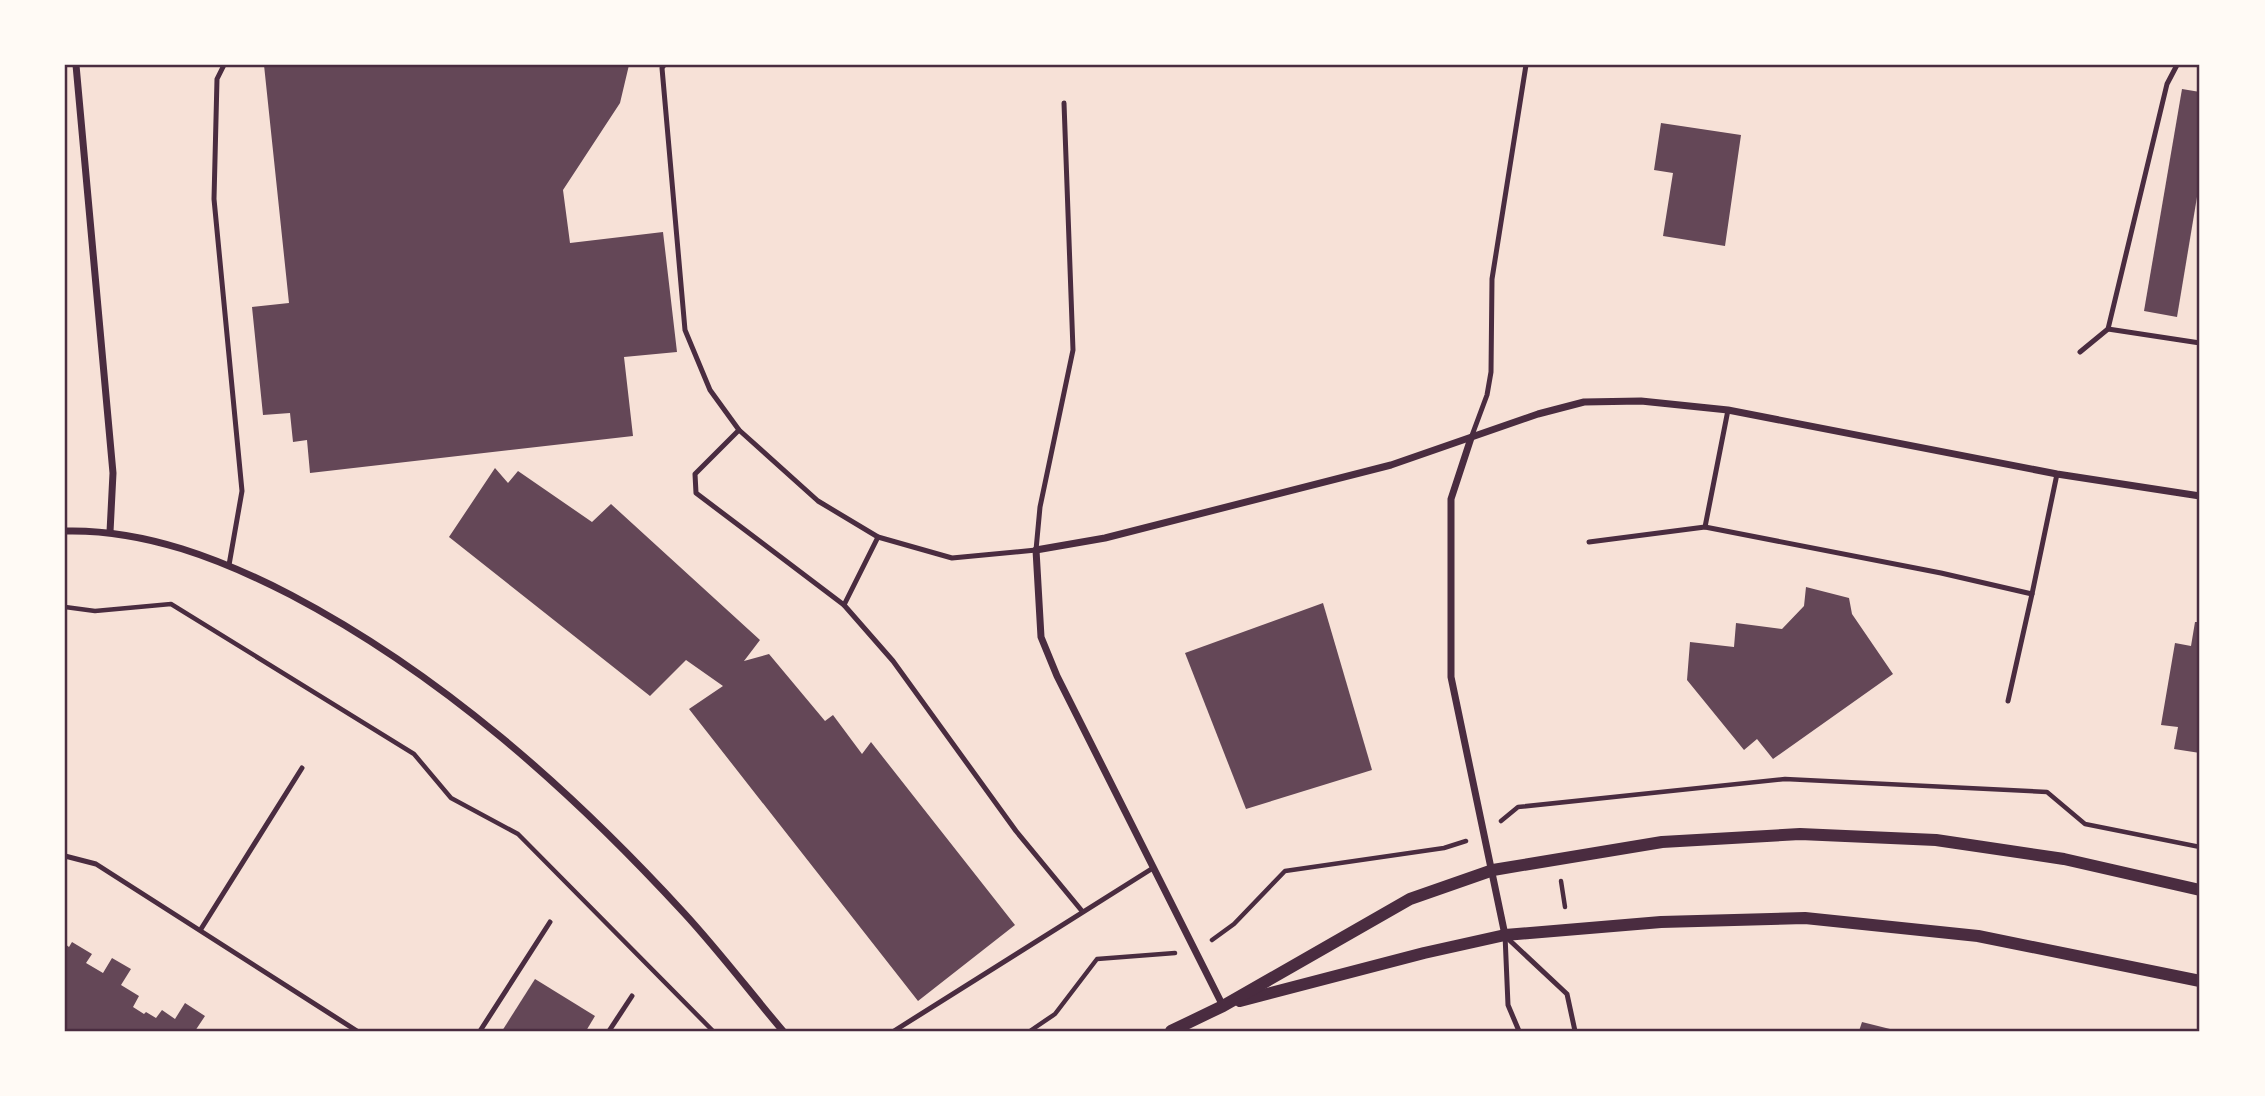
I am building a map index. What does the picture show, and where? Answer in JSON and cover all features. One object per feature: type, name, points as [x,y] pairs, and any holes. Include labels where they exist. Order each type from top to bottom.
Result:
[{"type":"street","points":[[76,65],[113,473],[110,532]]},
{"type":"street","points":[[1223,1006],[1057,676],[1041,638],[1036,550],[1105,538],[1391,465],[1584,402],[1641,401],[1728,410],[2057,474],[2200,496]]},
{"type":"street","points":[[1471,438],[1451,499],[1451,677],[1473,793],[1493,870],[1505,936]]},
{"type":"street","points":[[65,531],[110,532],[175,546],[229,565],[333,619],[411,667],[500,734],[622,848],[676,905],[782,1031]]},
{"type":"street","points":[[1171,1031],[1223,1006],[1410,899],[1493,870],[1662,842],[1800,834],[1949,842],[2064,859],[2200,890]]},
{"type":"street","points":[[1223,1006],[1424,953],[1505,936],[1661,922],[1805,918],[1978,936],[2200,981]]},
{"type":"lane","points":[[223,65],[217,79],[215,199],[242,491],[229,565]]},
{"type":"lane","points":[[664,65],[665,127],[685,330],[710,390],[738,430],[818,501],[878,537],[952,558],[1036,550],[1040,507],[1073,350],[1064,103]]},
{"type":"lane","points":[[1471,438],[1487,396],[1491,372],[1492,279],[1527,65]]},
{"type":"lane","points":[[2080,352],[2108,329],[2167,84],[2177,65]]},
{"type":"lane","points":[[2108,329],[2200,343]]},
{"type":"lane","points":[[1705,527],[1728,410]]},
{"type":"lane","points":[[738,430],[695,474],[696,493],[844,605],[893,661],[1016,831],[1083,911]]},
{"type":"lane","points":[[2008,701],[2057,474]]},
{"type":"lane","points":[[1589,541],[1705,527],[1941,573],[2032,594]]},
{"type":"lane","points":[[844,605],[878,537]]},
{"type":"lane","points":[[201,929],[302,768]]},
{"type":"lane","points":[[65,856],[96,864],[357,1031]]},
{"type":"lane","points":[[894,1031],[1153,868]]},
{"type":"lane","points":[[480,1031],[550,922]]},
{"type":"lane","points":[[1505,936],[1508,1005],[1519,1031]]},
{"type":"lane","points":[[1505,936],[1567,994],[1575,1031]]},
{"type":"lane","points":[[609,1031],[632,996]]},
{"type":"path","points":[[65,607],[95,611],[171,604],[414,754],[450,798],[518,834],[713,1031]]},
{"type":"path","points":[[1560,876],[1567,917]]},
{"type":"building","points":[[264,65],[629,65],[620,103],[563,190],[570,243],[663,232],[677,352],[624,357],[633,436],[310,473],[307,440],[293,442],[290,413],[263,415],[252,307],[289,303]]},
{"type":"building","points":[[2182,89],[2200,92],[2200,179],[2177,317],[2144,311]]},
{"type":"building","points":[[1661,123],[1741,135],[1725,246],[1663,236],[1673,173],[1654,170]]},
{"type":"building","points":[[495,468],[508,483],[518,471],[592,522],[611,504],[760,640],[744,661],[769,654],[825,721],[833,715],[862,754],[871,742],[1015,925],[918,1001],[689,709],[723,686],[686,660],[650,696],[449,537]]},
{"type":"building","points":[[1806,587],[1849,598],[1852,614],[1893,674],[1773,759],[1757,739],[1744,750],[1687,680],[1690,642],[1734,647],[1736,623],[1782,629],[1804,606]]},
{"type":"building","points":[[1323,603],[1372,770],[1246,809],[1185,653]]},
{"type":"building","points":[[2195,622],[2200,622],[2200,753],[2174,749],[2178,727],[2161,725],[2175,643],[2191,646]]},
{"type":"building","points":[[72,942],[92,954],[86,963],[103,973],[112,958],[131,969],[121,985],[139,996],[133,1007],[144,1014],[146,1012],[156,1018],[162,1010],[175,1019],[185,1003],[205,1016],[195,1031],[65,1031],[65,944],[69,947]]},
{"type":"building","points":[[535,979],[595,1016],[586,1031],[502,1031]]},
{"type":"building","points":[[1862,1022],[1894,1030],[1894,1031],[1859,1031]]}]
